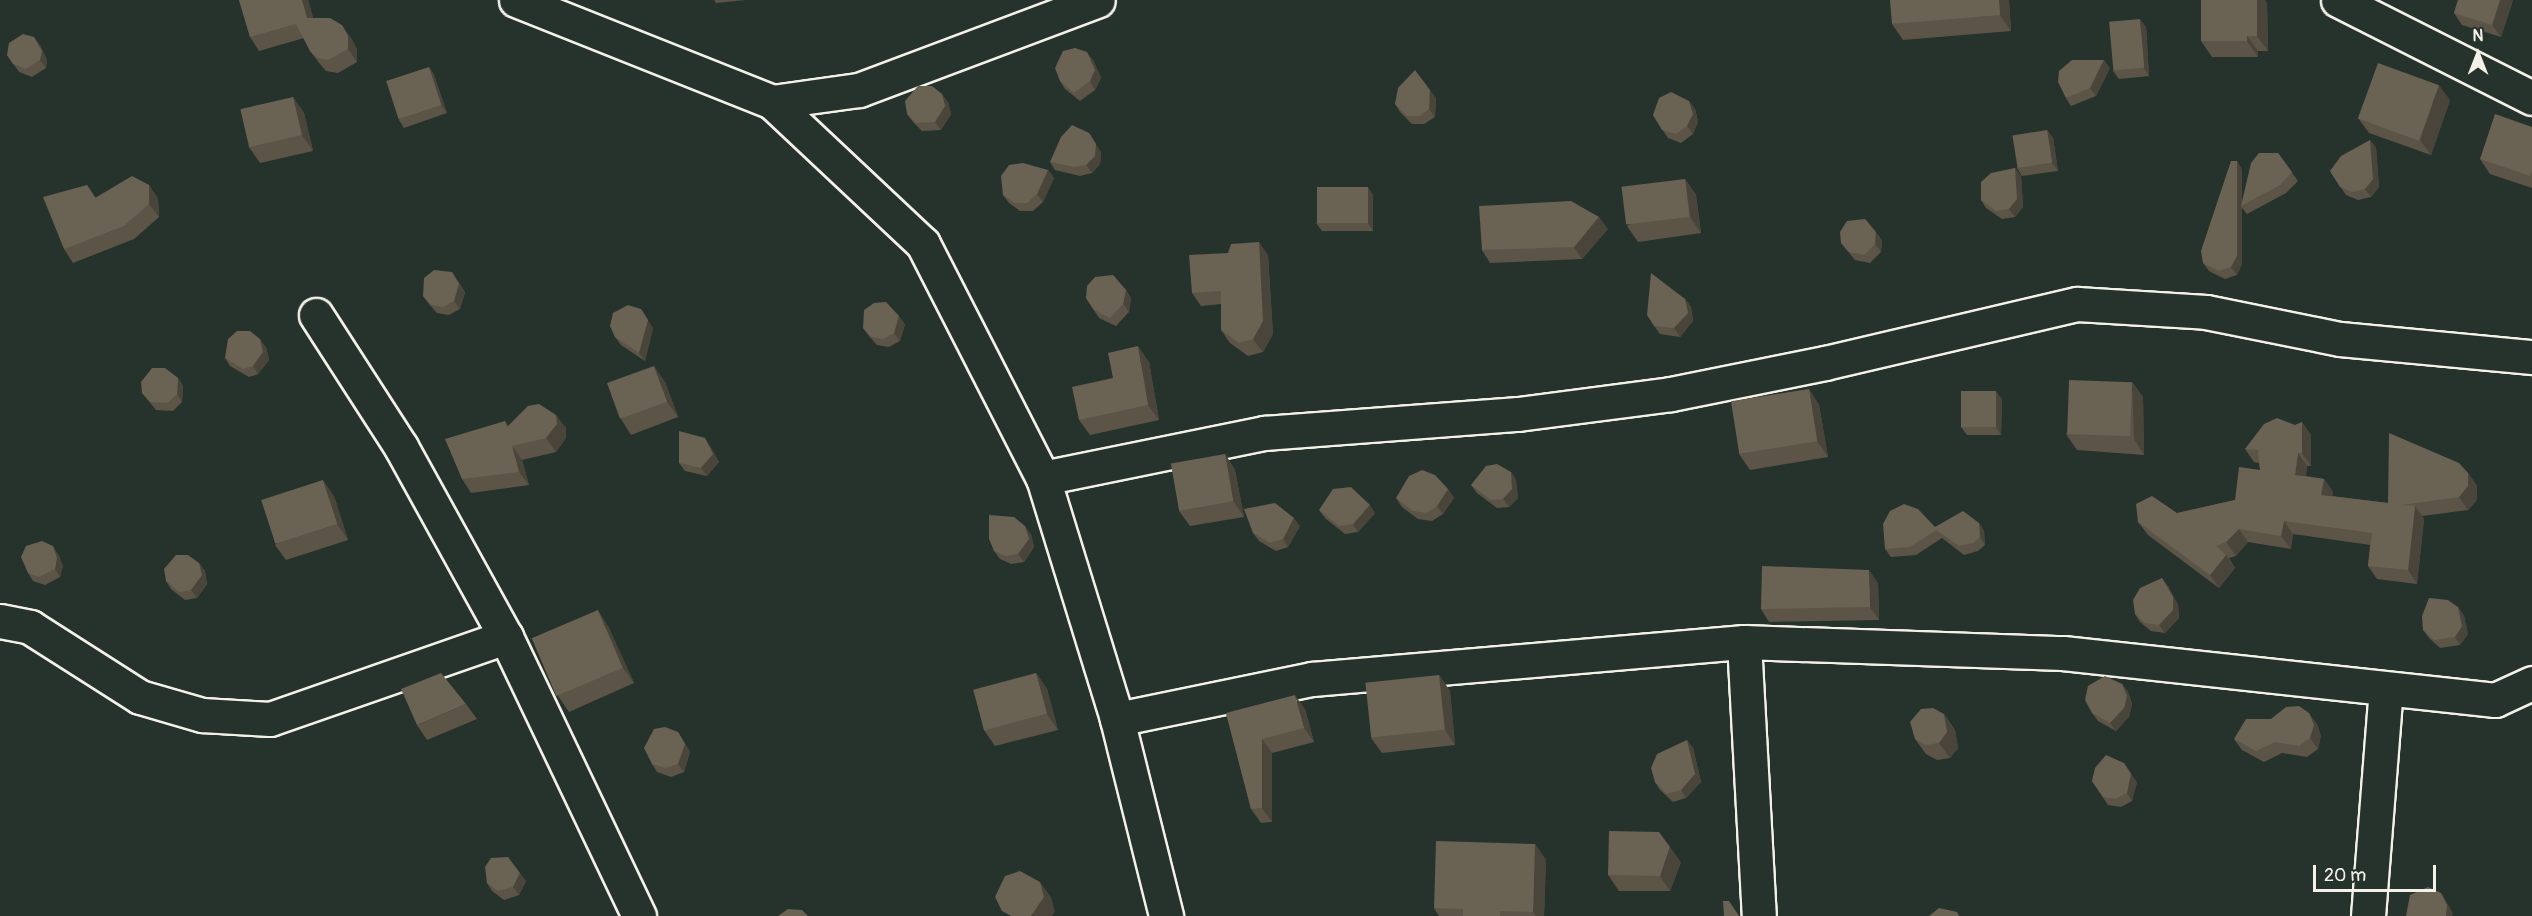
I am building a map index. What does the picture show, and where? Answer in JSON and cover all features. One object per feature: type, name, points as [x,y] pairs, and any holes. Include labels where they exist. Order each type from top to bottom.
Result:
[{"type":"street","points":[[516,0],[772,102],[923,244],[1042,478],[1117,719],[1166,916]]},
{"type":"street","points":[[772,102],[859,90],[1098,0]]},
{"type":"street","points":[[2338,0],[2532,98]]},
{"type":"street","points":[[1042,478],[1264,433],[1518,414],[1671,394],[1825,363],[2078,304],[2206,312],[2340,339],[2532,357]]},
{"type":"street","points":[[316,315],[401,447],[506,637],[639,916]]},
{"type":"street","points":[[0,621],[30,627],[140,698],[202,714],[270,719],[506,637]]},
{"type":"street","points":[[1117,719],[1312,679],[1744,642],[2063,653],[2496,699],[2532,683]]},
{"type":"street","points":[[1744,642],[1760,916]]},
{"type":"street","points":[[2368,916],[2386,689]]},
{"type":"building","points":[[239,0],[302,0],[307,18],[330,18],[342,25],[348,36],[348,49],[328,60],[317,58],[310,51],[296,24],[250,37]]},
{"type":"building","points":[[1890,0],[1999,0],[2000,15],[1892,24]]},
{"type":"building","points":[[2201,0],[2257,0],[2257,36],[2247,36],[2247,41],[2201,41]]},
{"type":"building","points":[[2458,0],[2500,0],[2492,25],[2454,13]]},
{"type":"building","points":[[2140,19],[2144,68],[2113,71],[2109,22]]},
{"type":"building","points":[[23,34],[34,37],[42,51],[40,60],[26,69],[13,64],[7,55],[9,43]]},
{"type":"building","points":[[1075,48],[1087,52],[1095,70],[1090,81],[1074,93],[1060,81],[1055,68],[1063,51]]},
{"type":"building","points":[[2072,60],[2104,60],[2090,88],[2066,98],[2058,82],[2059,71]]},
{"type":"building","points":[[2378,63],[2439,85],[2419,141],[2358,118]]},
{"type":"building","points":[[429,67],[441,105],[399,119],[386,81]]},
{"type":"building","points":[[1415,70],[1430,90],[1429,109],[1419,116],[1407,116],[1395,104],[1398,88]]},
{"type":"building","points":[[918,86],[932,86],[942,94],[945,106],[935,122],[916,123],[907,114],[905,101]]},
{"type":"building","points":[[1671,92],[1689,101],[1693,114],[1687,126],[1676,134],[1662,130],[1653,115],[1659,98]]},
{"type":"building","points":[[293,97],[302,135],[249,147],[240,109]]},
{"type":"building","points":[[2495,114],[2532,127],[2530,176],[2480,159]]},
{"type":"building","points":[[1072,125],[1089,133],[1096,144],[1095,156],[1086,165],[1074,167],[1050,162],[1061,137]]},
{"type":"building","points":[[2047,130],[2052,163],[2018,168],[2012,135]]},
{"type":"building","points":[[2370,140],[2373,179],[2365,189],[2352,192],[2340,187],[2330,171],[2341,156]]},
{"type":"building","points":[[2259,153],[2278,153],[2292,172],[2280,185],[2241,206],[2251,163]]},
{"type":"building","points":[[2231,161],[2237,161],[2237,256],[2231,267],[2219,271],[2203,263],[2201,251]]},
{"type":"building","points":[[1023,163],[1048,170],[1037,194],[1027,203],[1014,203],[1003,195],[1001,176],[1009,165]]},
{"type":"building","points":[[2015,168],[2017,199],[2009,209],[1996,211],[1981,200],[1981,182],[1991,173]]},
{"type":"building","points":[[132,176],[149,185],[149,204],[124,226],[64,249],[43,197],[87,185],[95,198]]},
{"type":"building","points":[[1685,179],[1690,217],[1626,225],[1621,187]]},
{"type":"building","points":[[1317,187],[1368,187],[1368,223],[1317,223]]},
{"type":"building","points":[[1571,201],[1599,217],[1574,247],[1482,250],[1479,206]]},
{"type":"building","points":[[1865,219],[1876,232],[1875,244],[1864,255],[1849,252],[1841,243],[1840,232],[1847,221]]},
{"type":"building","points":[[1259,242],[1263,321],[1253,339],[1239,343],[1221,330],[1221,291],[1192,293],[1189,255],[1228,253],[1231,244]]},
{"type":"building","points":[[434,270],[452,272],[459,284],[454,301],[443,307],[431,305],[423,296],[424,278]]},
{"type":"building","points":[[1651,273],[1685,299],[1688,313],[1674,328],[1654,326],[1647,315]]},
{"type":"building","points":[[1113,275],[1126,290],[1123,304],[1110,318],[1094,310],[1086,298],[1087,286],[1095,277]]},
{"type":"building","points":[[886,302],[899,316],[894,333],[883,339],[871,337],[863,328],[864,310],[874,303]]},
{"type":"building","points":[[628,305],[641,309],[648,320],[639,353],[615,337],[610,326],[613,313]]},
{"type":"building","points":[[237,331],[250,331],[260,339],[263,352],[253,366],[243,369],[225,358],[228,339]]},
{"type":"building","points":[[1138,346],[1148,405],[1079,420],[1072,387],[1113,378],[1108,353]]},
{"type":"building","points":[[654,366],[667,402],[620,419],[607,383]]},
{"type":"building","points":[[152,368],[165,368],[178,378],[177,394],[168,403],[150,402],[142,393],[141,382]]},
{"type":"building","points":[[2069,380],[2132,382],[2130,436],[2067,434]]},
{"type":"building","points":[[1809,389],[1817,441],[1739,454],[1731,401]]},
{"type":"building","points":[[1961,391],[1996,391],[1996,427],[1961,427]]},
{"type":"building","points":[[539,404],[556,415],[557,424],[546,438],[512,446],[519,472],[462,479],[445,439],[505,421],[507,427],[528,406]]},
{"type":"building","points":[[2277,418],[2295,425],[2302,422],[2302,453],[2298,453],[2295,475],[2324,479],[2321,495],[2388,503],[2389,433],[2459,463],[2468,473],[2468,486],[2459,497],[2401,505],[2415,506],[2408,570],[2368,566],[2372,533],[2284,521],[2281,536],[2239,529],[2226,542],[2216,546],[2226,555],[2210,575],[2138,522],[2136,504],[2152,496],[2177,513],[2235,500],[2239,467],[2260,470],[2258,450],[2245,449],[2264,424]]},
{"type":"building","points":[[679,431],[705,438],[713,454],[701,468],[679,463]]},
{"type":"building","points":[[1225,454],[1233,501],[1179,511],[1171,464]]},
{"type":"building","points":[[1497,464],[1511,472],[1512,489],[1503,499],[1491,500],[1471,485],[1486,466]]},
{"type":"building","points":[[1422,470],[1435,475],[1448,489],[1437,506],[1426,513],[1413,511],[1396,498],[1409,476]]},
{"type":"building","points":[[323,480],[337,524],[275,544],[261,500]]},
{"type":"building","points":[[1351,487],[1370,505],[1353,524],[1339,526],[1319,510],[1333,489]]},
{"type":"building","points":[[1275,503],[1294,518],[1283,539],[1270,543],[1253,533],[1244,509]]},
{"type":"building","points":[[1904,504],[1918,509],[1935,527],[1963,511],[1979,523],[1980,537],[1973,543],[1959,546],[1936,530],[1910,547],[1885,549],[1883,524],[1890,511]]},
{"type":"building","points":[[989,515],[1014,517],[1025,526],[1029,539],[1018,554],[1005,556],[994,551],[989,539]]},
{"type":"building","points":[[42,541],[53,546],[57,558],[55,569],[39,577],[28,573],[21,557],[26,546]]},
{"type":"building","points":[[176,555],[188,555],[199,563],[202,575],[191,590],[179,592],[166,581],[164,569]]},
{"type":"building","points":[[1762,566],[1869,570],[1870,607],[1761,609]]},
{"type":"building","points":[[2162,578],[2173,597],[2173,610],[2159,625],[2145,623],[2135,614],[2133,600],[2140,588]]},
{"type":"building","points":[[2429,598],[2448,600],[2458,607],[2462,626],[2455,637],[2434,640],[2423,630],[2422,616]]},
{"type":"building","points":[[598,610],[623,668],[556,696],[532,638]]},
{"type":"building","points":[[441,673],[466,704],[417,725],[401,689]]},
{"type":"building","points":[[1036,673],[1047,714],[984,730],[973,690]]},
{"type":"building","points":[[1439,675],[1445,730],[1371,737],[1365,683]]},
{"type":"building","points":[[2105,676],[2122,684],[2127,696],[2124,708],[2110,723],[2092,713],[2085,700],[2088,686]]},
{"type":"building","points":[[1295,695],[1304,728],[1262,739],[1262,808],[1251,809],[1226,713]]},
{"type":"building","points":[[2299,706],[2309,713],[2314,725],[2310,738],[2299,746],[2275,742],[2256,751],[2234,739],[2246,719],[2271,719],[2286,707]]},
{"type":"building","points":[[1933,708],[1944,714],[1947,732],[1939,743],[1926,745],[1915,739],[1910,722],[1921,709]]},
{"type":"building","points":[[665,727],[678,732],[685,744],[678,764],[665,768],[652,764],[644,748],[654,729]]},
{"type":"building","points":[[1687,740],[1695,774],[1681,790],[1667,794],[1655,782],[1651,768],[1657,754]]},
{"type":"building","points":[[2106,755],[2124,763],[2131,774],[2127,793],[2115,799],[2103,797],[2092,781],[2095,768]]},
{"type":"building","points":[[1609,831],[1659,832],[1670,847],[1660,876],[1608,875]]},
{"type":"building","points":[[1436,841],[1535,844],[1533,912],[1500,911],[1500,916],[1463,916],[1463,909],[1434,908]]},
{"type":"building","points":[[508,857],[520,873],[513,887],[498,891],[487,883],[485,867],[491,858]]},
{"type":"building","points":[[1020,871],[1040,882],[1044,897],[1031,916],[1011,916],[1002,911],[995,897],[1005,876]]},
{"type":"building","points":[[2428,887],[2441,893],[2447,905],[2446,916],[2406,916],[2410,895]]},
{"type":"building","points":[[1723,901],[1729,901],[1739,916],[1724,916]]},
{"type":"building","points":[[1939,908],[1957,912],[1959,916],[1929,916]]},
{"type":"building","points":[[788,909],[802,910],[808,916],[778,916]]}]
